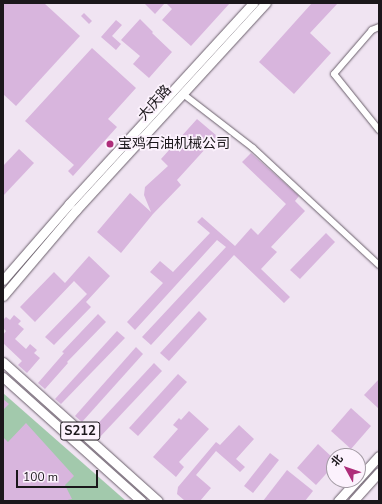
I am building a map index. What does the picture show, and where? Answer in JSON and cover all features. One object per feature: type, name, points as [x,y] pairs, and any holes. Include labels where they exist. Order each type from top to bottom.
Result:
[{"type":"main road","name":"大庆路","points":[[3,280],[69,204],[253,3]]},
{"type":"main road","name":"大庆路","points":[[3,296],[76,210],[266,3]]},
{"type":"main road","name":"S212","points":[[3,362],[158,501]]},
{"type":"main road","name":"S212","points":[[3,377],[141,501]]},
{"type":"main road","points":[[366,471],[379,456]]},
{"type":"main road","points":[[353,501],[379,472]]},
{"type":"main road","points":[[338,501],[350,488]]},
{"type":"street","points":[[379,27],[372,30],[334,74],[379,130]]},
{"type":"street","points":[[183,94],[253,148],[379,265]]},
{"type":"green space","points":[[3,393],[126,501],[3,501]]},
{"type":"building","points":[[3,3],[44,3],[80,36],[16,106],[3,94]]},
{"type":"building","points":[[144,3],[165,3],[155,14]]},
{"type":"building","points":[[166,3],[230,3],[191,46],[162,20],[172,9]]},
{"type":"building","points":[[312,3],[338,3],[310,33],[331,53],[294,94],[259,62]]},
{"type":"building","points":[[84,13],[92,21],[89,24],[81,16]]},
{"type":"building","points":[[140,19],[172,52],[149,78],[133,64],[140,56],[121,40]]},
{"type":"building","points":[[116,20],[122,25],[112,36],[121,44],[116,50],[101,37]]},
{"type":"building","points":[[92,48],[136,88],[108,119],[117,127],[73,176],[68,171],[74,165],[25,121]]},
{"type":"building","points":[[197,119],[217,136],[177,180],[181,185],[153,214],[121,253],[97,232],[130,193],[151,212],[144,195],[145,187],[168,166],[161,159]]},
{"type":"building","points":[[19,149],[34,163],[3,196],[3,166]]},
{"type":"building","points":[[251,153],[299,196],[295,201],[305,211],[271,247],[277,252],[261,269],[290,297],[284,303],[234,255],[151,345],[142,337],[226,247],[217,240],[135,330],[127,322],[163,283],[150,272],[160,261],[173,272],[210,233],[197,222],[202,217],[235,246],[251,228],[258,235],[286,204],[242,162]]},
{"type":"building","points":[[326,233],[335,242],[300,279],[290,270]]},
{"type":"building","points":[[89,256],[110,276],[86,302],[91,307],[54,345],[45,337],[87,294],[74,281],[35,322],[20,307],[54,272],[65,283]]},
{"type":"building","points":[[199,311],[207,319],[169,361],[160,353]]},
{"type":"building","points":[[98,314],[106,322],[67,362],[68,363],[45,389],[38,383],[64,353],[62,352]]},
{"type":"building","points":[[14,315],[21,321],[18,324],[24,329],[15,339],[26,349],[30,344],[37,350],[34,353],[40,358],[27,373],[18,365],[22,361],[3,343],[3,335],[6,331],[3,328],[3,320],[6,317],[10,320]]},
{"type":"building","points":[[117,331],[125,338],[61,404],[55,399]]},
{"type":"building","points":[[136,347],[143,354],[82,422],[75,416]]},
{"type":"building","points":[[154,363],[162,371],[99,438],[91,431]]},
{"type":"building","points":[[178,374],[187,382],[138,436],[129,428]]},
{"type":"building","points":[[379,379],[379,409],[364,395]]},
{"type":"building","points":[[3,399],[9,404],[3,410]]},
{"type":"building","points":[[351,408],[371,426],[352,448],[350,448],[331,431]]},
{"type":"building","points":[[189,411],[209,429],[179,462],[184,467],[176,477],[153,457],[178,429],[173,425],[179,418],[181,420]]},
{"type":"building","points":[[26,423],[74,476],[65,485],[72,499],[63,501],[3,501],[3,437],[8,442]]},
{"type":"building","points":[[239,425],[254,439],[236,459],[245,467],[240,472],[216,451],[196,475],[211,488],[200,501],[185,501],[177,494],[178,487],[216,442],[220,445]]},
{"type":"building","points":[[318,444],[326,452],[326,474],[316,485],[297,468]]},
{"type":"building","points":[[270,453],[279,460],[253,493],[244,486]]},
{"type":"building","points":[[287,470],[313,491],[305,501],[263,501]]},
{"type":"place","name":"宝鸡石油机械公司","points":[[110,144]]}]
